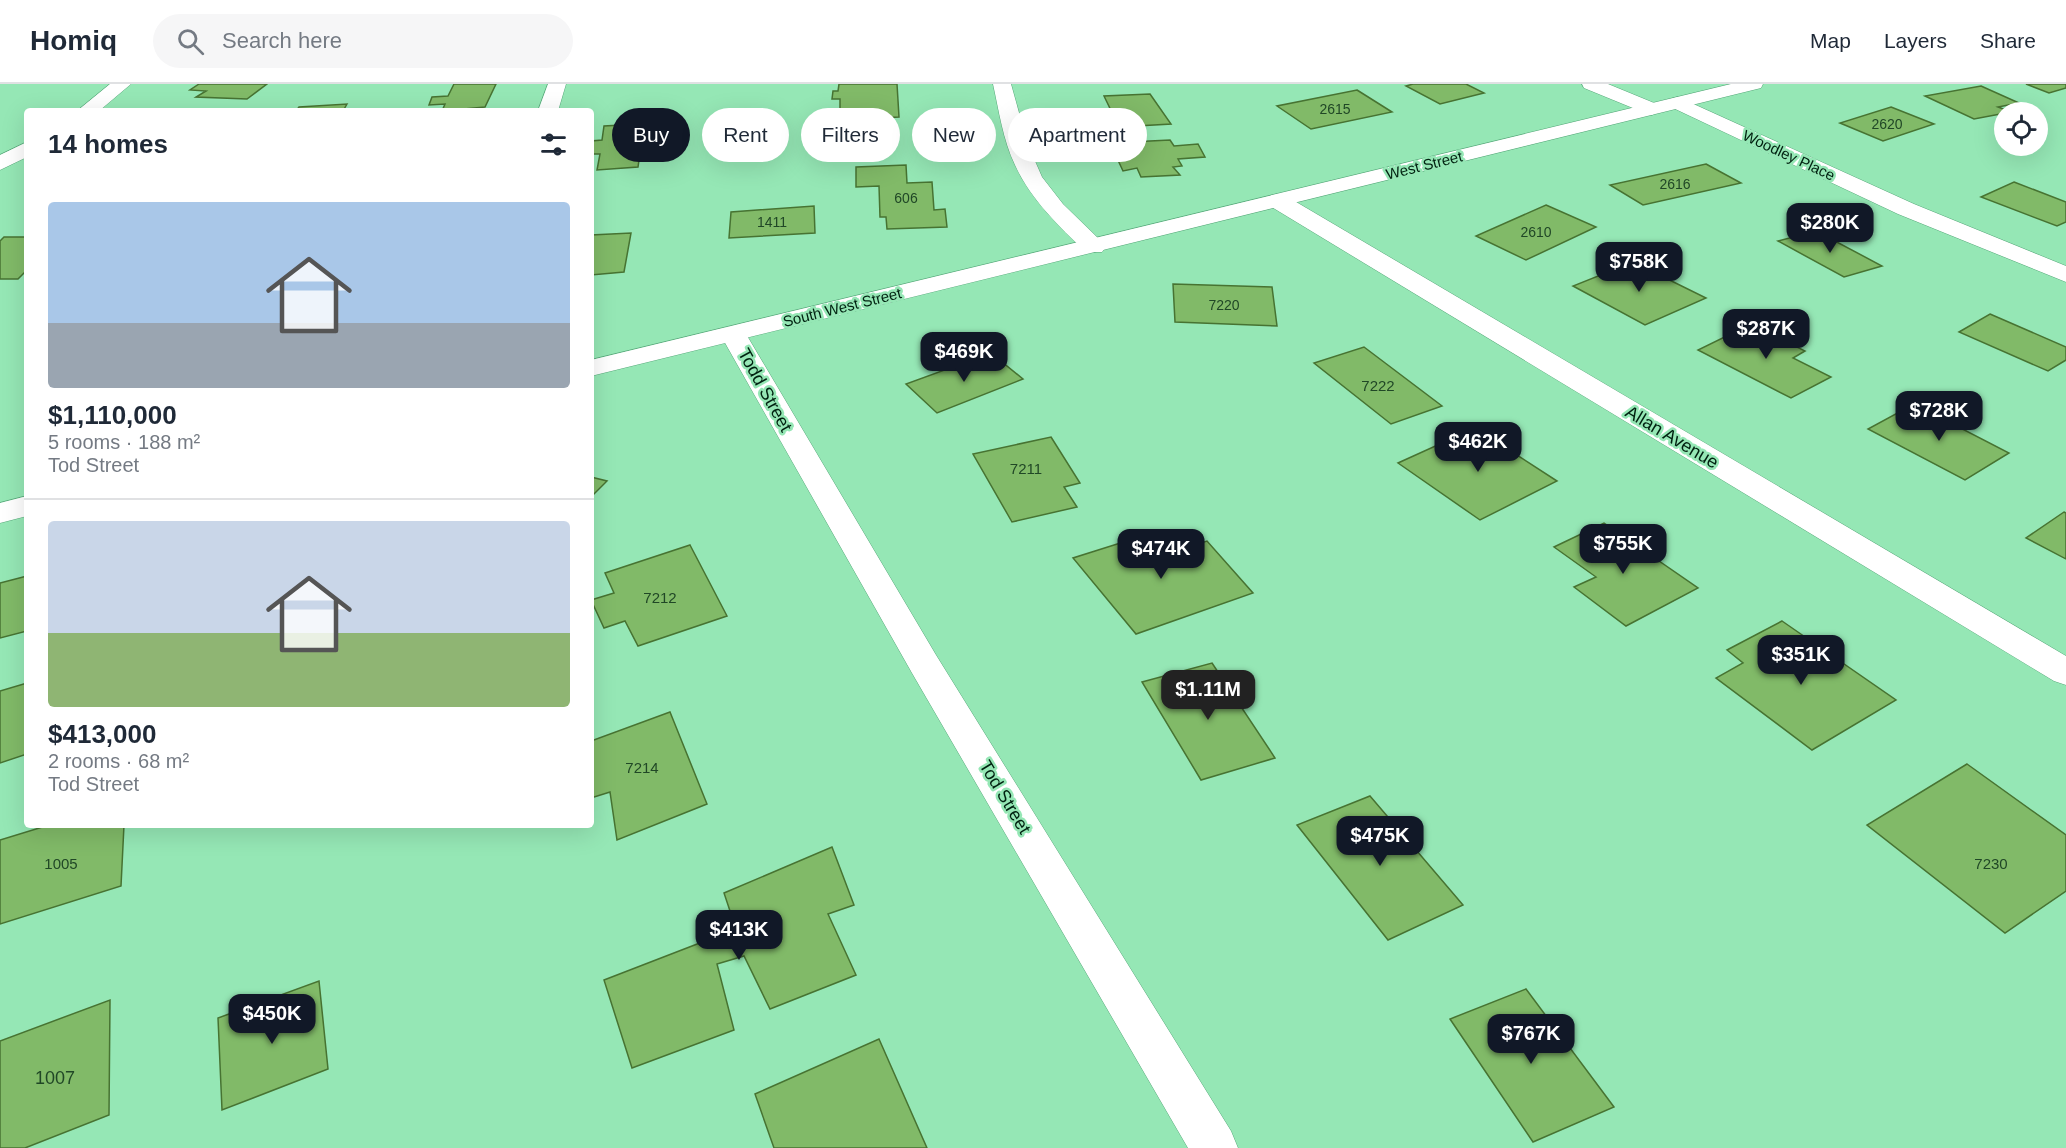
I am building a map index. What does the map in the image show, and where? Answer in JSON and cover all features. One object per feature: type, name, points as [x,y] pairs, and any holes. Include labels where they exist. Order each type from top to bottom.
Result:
[{"type":"street","points":[[91,108],[122,84]]},
{"type":"street","points":[[549,108],[557,84]]},
{"type":"street","points":[[1002,84],[1024,162],[1037,188],[1058,213],[1094,247]]},
{"type":"street","points":[[1591,84],[1652,109]]},
{"type":"street","name":"West Street","points":[[1094,247],[1754,84]]},
{"type":"street","name":"Woodley Place","points":[[1678,103],[1906,209],[2066,274]]},
{"type":"street","points":[[0,164],[24,150]]},
{"type":"street","name":"Allan Avenue","points":[[1278,201],[2066,672]]},
{"type":"street","name":"South West Street","points":[[594,367],[1094,247]]},
{"type":"street","name":"Todd Street","points":[[733,334],[796,447]]},
{"type":"street","name":"Tod Street","points":[[796,447],[1214,1148]]},
{"type":"street","points":[[0,513],[24,507]]},
{"type":"building","points":[[199,84],[267,84],[247,99],[196,97],[206,91],[190,90]]},
{"type":"building","points":[[454,84],[496,84],[485,107],[443,108],[445,104],[429,105],[432,97],[448,96]]},
{"type":"building","points":[[839,84],[897,84],[898,108],[840,108],[840,99],[832,99],[833,91],[838,91]]},
{"type":"building","points":[[1466,84],[1484,93],[1440,104],[1406,86]]},
{"type":"building","points":[[2026,84],[2066,84],[2066,88],[2049,93]]},
{"type":"building","points":[[1981,86],[2017,102],[1994,102],[1994,115],[1974,119],[1925,96]]},
{"type":"building","points":[[1357,90],[1392,112],[1311,129],[1277,106]]},
{"type":"building","points":[[1150,94],[1171,124],[1147,125],[1147,108],[1110,108],[1104,96]]},
{"type":"building","points":[[347,104],[345,108],[299,107]]},
{"type":"building","points":[[1891,107],[1934,124],[1883,141],[1840,123]]},
{"type":"building","points":[[604,126],[612,126],[612,162],[639,162],[638,167],[597,170],[600,154],[594,154],[594,141],[602,140]]},
{"type":"building","points":[[1170,140],[1174,146],[1198,144],[1205,157],[1178,159],[1182,166],[1173,167],[1180,175],[1141,177],[1137,168],[1123,171],[1119,162],[1147,162],[1147,141]]},
{"type":"building","points":[[1706,164],[1741,183],[1643,205],[1610,185]]},
{"type":"building","points":[[906,165],[907,183],[932,182],[934,210],[945,209],[947,227],[887,229],[886,217],[880,217],[879,186],[856,187],[856,167]]},
{"type":"building","points":[[2014,182],[2066,202],[2066,222],[2057,226],[1981,197]]},
{"type":"building","points":[[1546,205],[1596,227],[1526,260],[1476,236]]},
{"type":"building","points":[[814,206],[815,233],[729,238],[731,212]]},
{"type":"building","points":[[1816,231],[1882,266],[1844,277],[1778,241]]},
{"type":"building","points":[[631,233],[624,272],[594,275],[594,235]]},
{"type":"building","points":[[4,237],[24,237],[24,273],[18,279],[0,279],[0,241]]},
{"type":"building","points":[[1633,262],[1706,298],[1645,325],[1573,286]]},
{"type":"building","points":[[1173,284],[1272,287],[1277,326],[1175,322]]},
{"type":"building","points":[[1990,314],[2066,347],[2066,360],[2048,371],[1959,332]]},
{"type":"building","points":[[1751,324],[1805,351],[1793,358],[1831,377],[1791,398],[1698,350]]},
{"type":"building","points":[[1364,347],[1442,406],[1391,424],[1314,363]]},
{"type":"building","points":[[991,353],[1023,379],[937,413],[906,384]]},
{"type":"building","points":[[1914,404],[2009,453],[1965,480],[1868,429]]},
{"type":"building","points":[[1475,428],[1557,481],[1480,520],[1398,463]]},
{"type":"building","points":[[1051,437],[1080,483],[1064,487],[1077,507],[1012,522],[973,454]]},
{"type":"building","points":[[594,478],[607,481],[594,494]]},
{"type":"building","points":[[2064,512],[2066,513],[2066,559],[2026,538]]},
{"type":"building","points":[[1604,523],[1698,588],[1626,626],[1574,587],[1596,577],[1554,547]]},
{"type":"building","points":[[1155,532],[1173,552],[1207,541],[1253,593],[1136,634],[1073,558]]},
{"type":"building","points":[[690,545],[727,616],[638,646],[625,621],[604,628],[594,606],[594,599],[614,593],[605,573]]},
{"type":"building","points":[[24,577],[24,632],[0,638],[0,583]]},
{"type":"building","points":[[1782,621],[1896,700],[1812,750],[1716,678],[1743,663],[1727,650]]},
{"type":"building","points":[[1212,663],[1275,758],[1201,780],[1142,682]]},
{"type":"building","points":[[24,684],[24,755],[0,763],[0,691]]},
{"type":"building","points":[[670,712],[707,804],[617,840],[610,792],[594,797],[594,740]]},
{"type":"building","points":[[1967,764],[2066,835],[2066,891],[2005,933],[1867,825]]},
{"type":"building","points":[[1370,796],[1463,905],[1388,940],[1297,825]]},
{"type":"building","points":[[39,828],[124,828],[121,886],[0,924],[0,840]]},
{"type":"building","points":[[832,847],[854,905],[828,914],[856,975],[770,1009],[744,956],[717,964],[734,1030],[632,1068],[604,980],[736,929],[724,893]]},
{"type":"building","points":[[319,981],[328,1069],[222,1110],[218,1018]]},
{"type":"building","points":[[1526,989],[1614,1107],[1533,1142],[1450,1019]]},
{"type":"building","points":[[110,1000],[109,1115],[25,1148],[0,1148],[0,1041]]},
{"type":"building","points":[[879,1039],[927,1148],[774,1148],[755,1094]]}]
